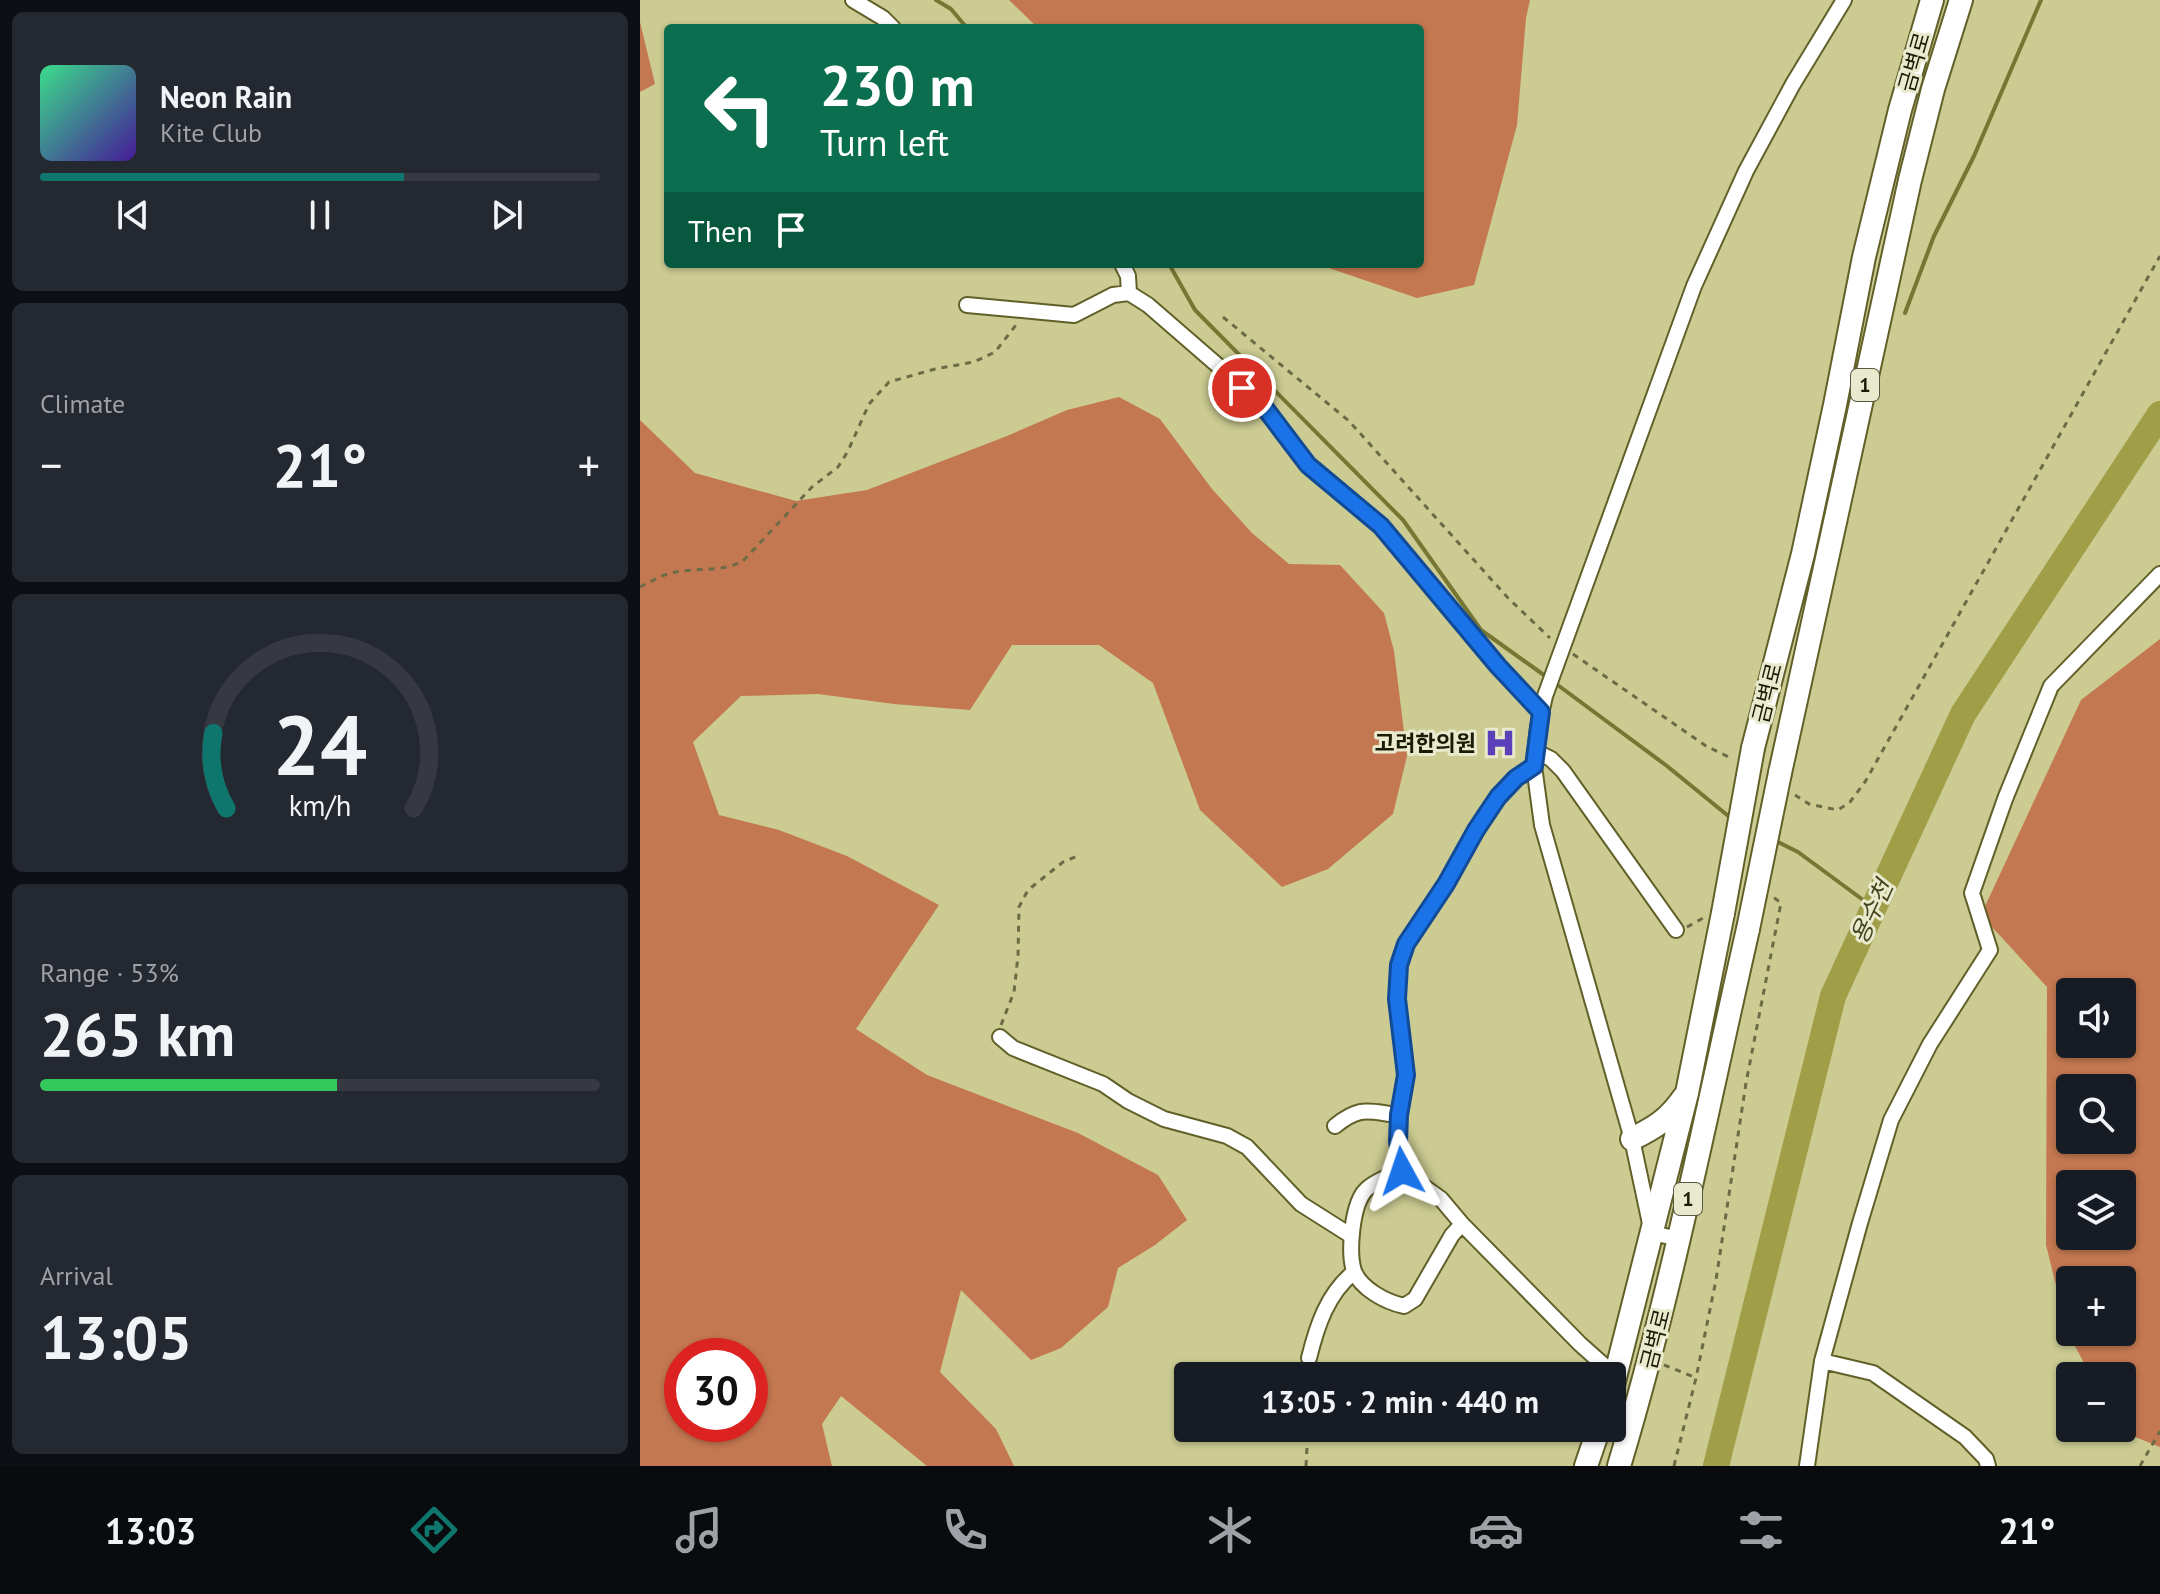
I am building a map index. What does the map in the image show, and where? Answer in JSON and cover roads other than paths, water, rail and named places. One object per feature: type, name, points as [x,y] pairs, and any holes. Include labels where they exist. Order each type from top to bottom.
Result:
[{"type":"highway","name":"금벽로","points":[[1619,1362],[1687,1093],[1745,755],[1803,554],[1864,257],[1900,110],[1932,0]]},
{"type":"highway","name":"금벽로","points":[[1619,1466],[1644,1384],[1679,1239],[1782,781],[1910,180],[1933,89],[1961,0]]},
{"type":"highway","points":[[1632,1139],[1653,1129],[1672,1114],[1687,1093]]},
{"type":"highway","points":[[1586,1466],[1594,1442]]},
{"type":"street","points":[[853,0],[889,24]]},
{"type":"street","points":[[1679,1239],[1652,1233],[1632,1139],[1542,825],[1534,758],[1545,696],[1694,286],[1746,171],[1793,84],[1844,0]]},
{"type":"street","points":[[1124,268],[1129,293]]},
{"type":"street","points":[[967,305],[1074,315],[1113,295],[1129,293],[1158,313],[1261,403],[1308,465],[1381,526],[1498,666],[1541,712]]},
{"type":"street","points":[[1807,1466],[1822,1361],[1891,1120],[1930,1044],[1990,950],[1972,893],[2005,799],[2051,686],[2160,574]]},
{"type":"street","points":[[1534,758],[1551,759],[1563,771],[1676,930]]},
{"type":"street","points":[[1534,758],[1498,797],[1406,944],[1399,965],[1397,999],[1406,1075],[1398,1141],[1402,1171],[1441,1199],[1596,1362]]},
{"type":"street","points":[[1000,1037],[1013,1048],[1103,1084],[1164,1119],[1227,1136],[1247,1147],[1301,1204],[1350,1235]]},
{"type":"street","points":[[1335,1126],[1350,1114],[1361,1111],[1399,1115]]},
{"type":"street","points":[[1402,1171],[1364,1192],[1355,1214],[1350,1235],[1354,1272],[1368,1288],[1386,1302],[1404,1306],[1415,1299],[1452,1235],[1462,1224]]},
{"type":"street","points":[[1309,1358],[1316,1330],[1331,1297],[1354,1272]]},
{"type":"street","points":[[1822,1361],[1873,1373],[1965,1437],[1986,1459],[1988,1466]]},
{"type":"waterway","points":[[936,0],[951,9],[964,24]]},
{"type":"waterway","points":[[1905,313],[1934,236],[1974,156],[2041,0]]},
{"type":"waterway","points":[[1171,268],[1195,310],[1403,520],[1481,630],[1548,678]]},
{"type":"waterway","name":"용수천","points":[[1716,1466],[1833,996],[1963,714],[2160,414]]},
{"type":"waterway","points":[[1555,683],[1667,766],[1732,819]]},
{"type":"waterway","points":[[1776,841],[1798,852],[1874,908]]},
{"type":"place","name":"고려한의원","points":[[1500,743]]}]
